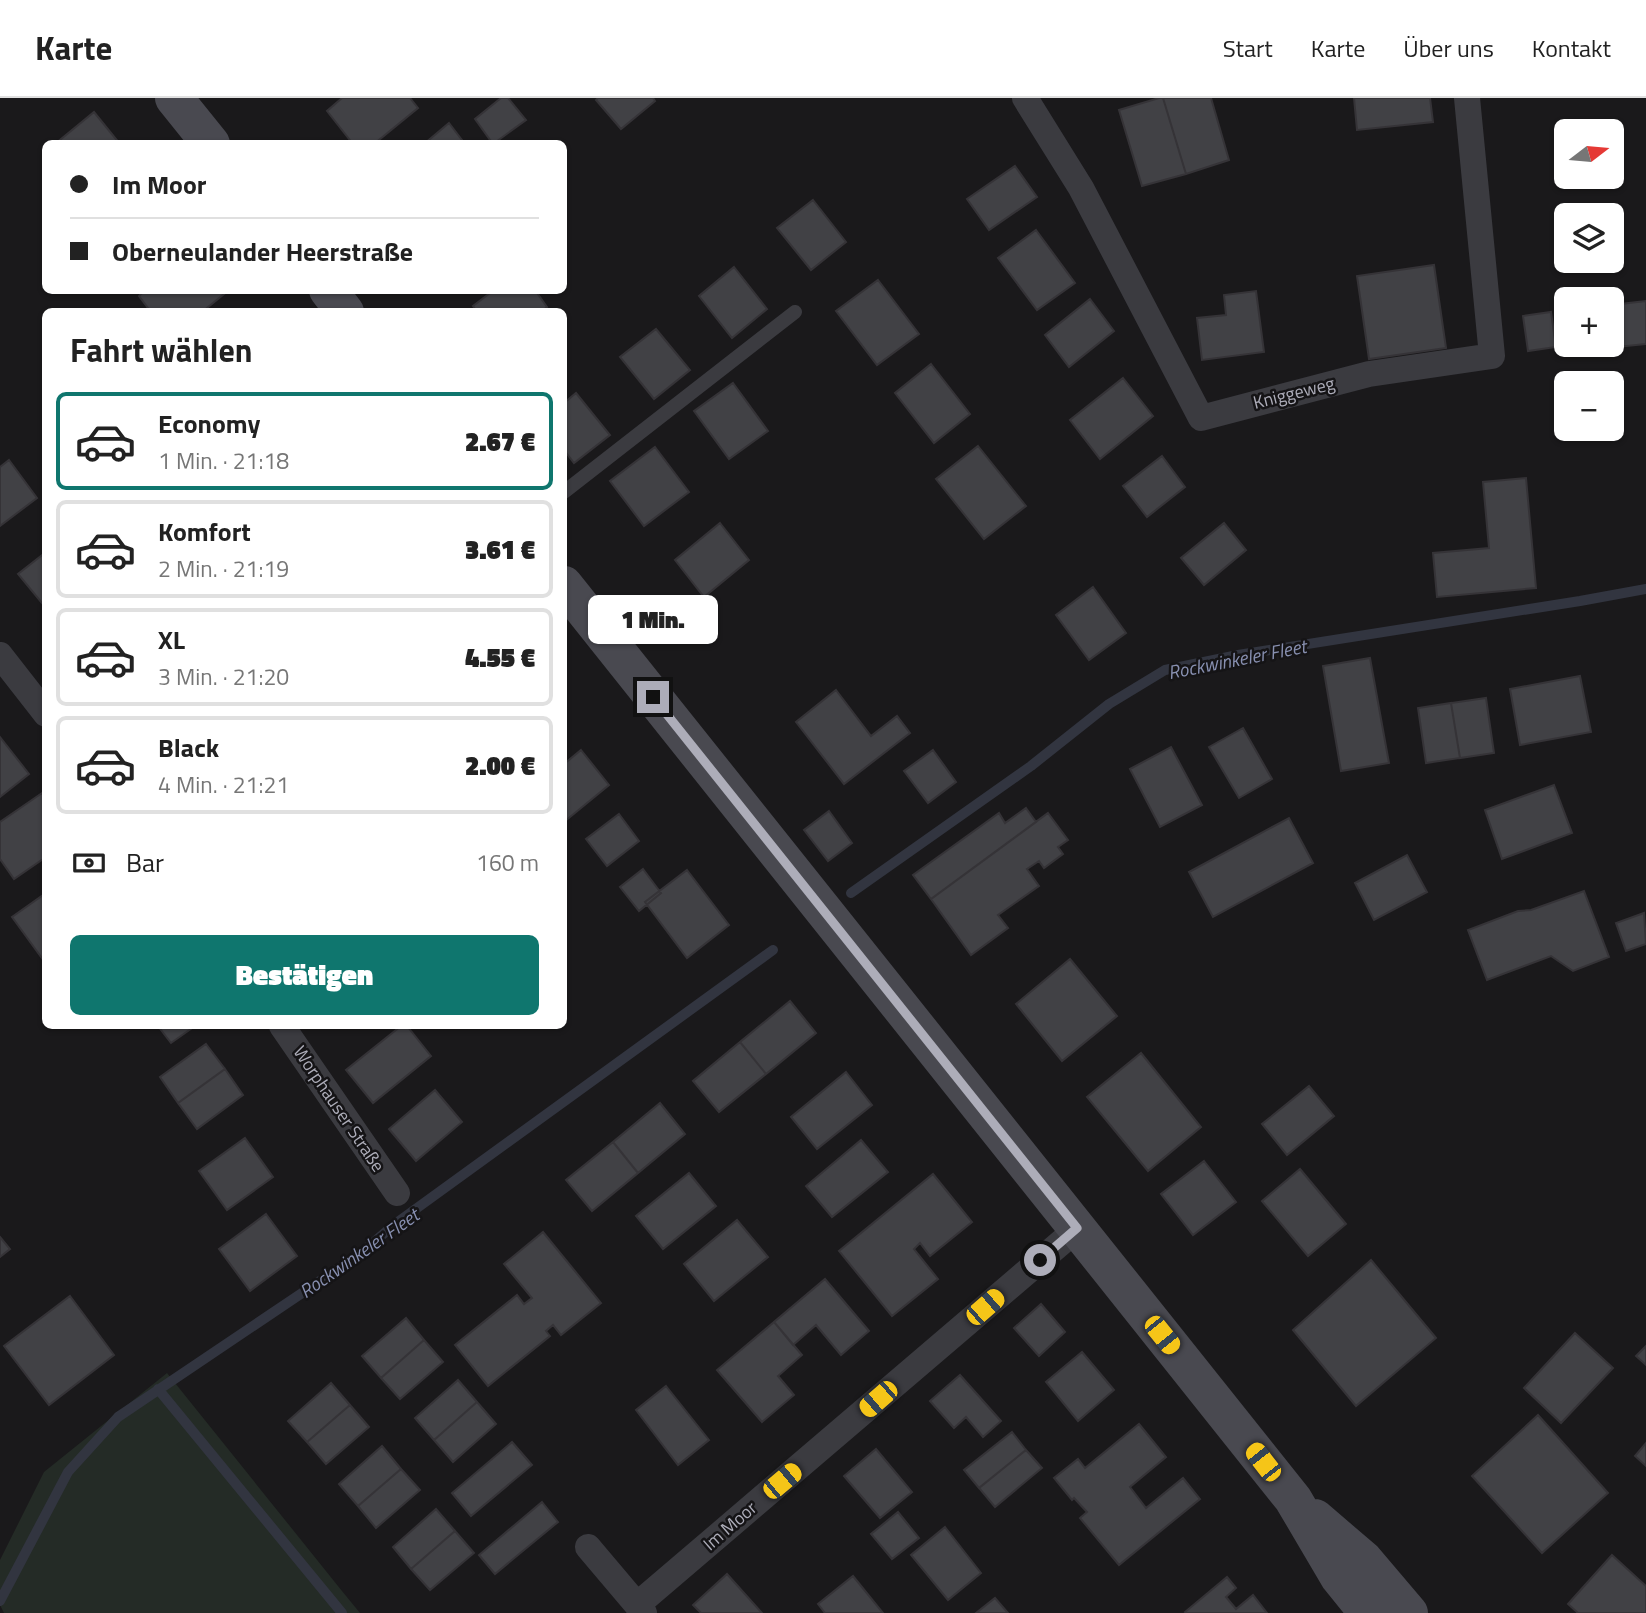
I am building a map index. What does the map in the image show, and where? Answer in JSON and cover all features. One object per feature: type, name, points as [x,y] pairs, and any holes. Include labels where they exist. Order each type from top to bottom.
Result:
[{"type":"street","points":[[174,98],[208,140]]},
{"type":"street","name":"Kniggeweg","points":[[1025,98],[1081,188],[1201,418],[1369,374],[1492,356],[1467,98]]},
{"type":"street","points":[[331,294],[342,308]]},
{"type":"street","points":[[567,589],[1293,1499],[1339,1577],[1368,1613]]},
{"type":"street","points":[[0,654],[42,710]]},
{"type":"street","name":"Worphauser Straße","points":[[284,1029],[397,1193]]},
{"type":"street","name":"Im Moor","points":[[588,1547],[641,1609],[1077,1228]]},
{"type":"street","points":[[1293,1499],[1364,1560],[1409,1613]]},
{"type":"lane","points":[[567,490],[795,312]]},
{"type":"shaded area","points":[[167,1373],[360,1613],[4,1613],[0,1605],[0,1560],[44,1472]]},
{"type":"building","points":[[342,98],[410,98],[418,108],[379,140],[350,140],[327,111]]},
{"type":"building","points":[[501,98],[508,98],[526,120],[498,140],[490,140],[475,119]]},
{"type":"building","points":[[653,98],[655,101],[621,129],[596,100]]},
{"type":"building","points":[[1163,98],[1186,174],[1142,186],[1119,110]]},
{"type":"building","points":[[1163,98],[1211,98],[1229,160],[1186,174]]},
{"type":"building","points":[[1354,98],[1430,98],[1433,122],[1357,130]]},
{"type":"building","points":[[94,112],[117,140],[60,140]]},
{"type":"building","points":[[449,123],[462,140],[429,140]]},
{"type":"building","points":[[1015,166],[1037,197],[989,230],[967,199]]},
{"type":"building","points":[[813,200],[846,242],[811,270],[777,228]]},
{"type":"building","points":[[1036,230],[1075,283],[1037,310],[998,258]]},
{"type":"building","points":[[1434,265],[1446,348],[1369,359],[1357,276]]},
{"type":"building","points":[[734,267],[767,309],[732,338],[699,296]]},
{"type":"building","points":[[878,280],[919,334],[877,365],[836,311]]},
{"type":"building","points":[[1256,291],[1264,352],[1202,360],[1197,318],[1226,315],[1224,295]]},
{"type":"building","points":[[224,294],[207,308],[148,308],[139,296]]},
{"type":"building","points":[[489,294],[538,294],[547,307],[474,308],[473,306]]},
{"type":"building","points":[[1090,299],[1114,331],[1069,367],[1045,335]]},
{"type":"building","points":[[1646,301],[1646,344],[1624,346],[1624,304]]},
{"type":"building","points":[[1551,312],[1554,347],[1528,351],[1523,316]]},
{"type":"building","points":[[656,329],[690,370],[654,399],[620,357]]},
{"type":"building","points":[[931,364],[970,414],[934,443],[895,393]]},
{"type":"building","points":[[1123,378],[1153,416],[1100,459],[1070,420]]},
{"type":"building","points":[[733,383],[768,431],[729,459],[694,411]]},
{"type":"building","points":[[576,393],[610,435],[574,463],[567,454],[567,400]]},
{"type":"building","points":[[978,446],[1026,506],[984,539],[936,479]]},
{"type":"building","points":[[655,447],[689,492],[644,526],[610,481]]},
{"type":"building","points":[[1162,456],[1185,487],[1147,517],[1123,486]]},
{"type":"building","points":[[9,460],[37,498],[0,526],[0,467]]},
{"type":"building","points":[[1526,478],[1536,588],[1437,597],[1433,553],[1489,548],[1483,482]]},
{"type":"building","points":[[720,523],[749,560],[704,597],[675,560]]},
{"type":"building","points":[[1224,523],[1246,550],[1204,585],[1181,558]]},
{"type":"building","points":[[42,555],[42,603],[18,574]]},
{"type":"building","points":[[1093,587],[1126,633],[1089,660],[1056,615]]},
{"type":"building","points":[[1370,658],[1389,763],[1341,771],[1323,666]]},
{"type":"building","points":[[1580,676],[1591,732],[1520,745],[1510,689]]},
{"type":"building","points":[[836,690],[871,736],[897,716],[910,733],[844,784],[796,722]]},
{"type":"building","points":[[1486,698],[1494,753],[1460,758],[1451,703]]},
{"type":"building","points":[[1451,703],[1460,758],[1426,763],[1418,708]]},
{"type":"building","points":[[1243,728],[1272,779],[1239,798],[1209,747]]},
{"type":"building","points":[[0,737],[29,774],[0,797]]},
{"type":"building","points":[[1171,747],[1202,805],[1160,827],[1130,769]]},
{"type":"building","points":[[581,750],[609,785],[567,820],[567,762]]},
{"type":"building","points":[[933,750],[956,782],[928,803],[904,771]]},
{"type":"building","points":[[1554,785],[1572,833],[1502,859],[1485,810]]},
{"type":"building","points":[[42,793],[42,860],[14,879],[0,859],[0,822]]},
{"type":"building","points":[[1026,808],[1036,822],[931,899],[913,875],[999,813],[1005,823]]},
{"type":"building","points":[[829,811],[852,843],[828,861],[804,830]]},
{"type":"building","points":[[1048,813],[1068,840],[1058,847],[1063,854],[1044,868],[1039,861],[1027,869],[1039,886],[998,915],[1008,928],[971,955],[931,899]]},
{"type":"building","points":[[619,814],[639,841],[607,866],[586,839]]},
{"type":"building","points":[[1289,818],[1313,863],[1213,917],[1189,872]]},
{"type":"building","points":[[1407,855],[1427,892],[1374,920],[1355,883]]},
{"type":"building","points":[[643,869],[661,893],[639,911],[620,887]]},
{"type":"building","points":[[687,870],[729,925],[687,958],[645,902]]},
{"type":"building","points":[[1584,891],[1609,957],[1573,971],[1551,956],[1487,980],[1468,930]]},
{"type":"building","points":[[42,896],[42,958],[12,917]]},
{"type":"building","points":[[1644,913],[1646,944],[1626,951],[1616,923]]},
{"type":"building","points":[[1070,959],[1117,1016],[1062,1061],[1016,1004]]},
{"type":"building","points":[[790,1001],[816,1033],[766,1074],[740,1042]]},
{"type":"building","points":[[160,1029],[191,1029],[171,1043]]},
{"type":"building","points":[[397,1029],[409,1029],[431,1056],[373,1103],[346,1070]]},
{"type":"building","points":[[740,1042],[766,1074],[719,1112],[693,1081]]},
{"type":"building","points":[[206,1044],[225,1069],[178,1103],[160,1077]]},
{"type":"building","points":[[1141,1053],[1201,1127],[1148,1171],[1087,1097]]},
{"type":"building","points":[[225,1069],[243,1095],[197,1129],[178,1103]]},
{"type":"building","points":[[846,1072],[872,1105],[817,1149],[791,1117]]},
{"type":"building","points":[[1309,1086],[1334,1116],[1287,1155],[1262,1124]]},
{"type":"building","points":[[435,1090],[462,1122],[416,1161],[389,1129]]},
{"type":"building","points":[[660,1103],[685,1134],[638,1173],[613,1142]]},
{"type":"building","points":[[245,1138],[273,1177],[227,1210],[199,1171]]},
{"type":"building","points":[[861,1140],[888,1172],[832,1217],[806,1186]]},
{"type":"building","points":[[613,1142],[638,1173],[592,1211],[566,1180]]},
{"type":"building","points":[[1204,1161],[1236,1202],[1193,1235],[1161,1194]]},
{"type":"building","points":[[1300,1169],[1346,1224],[1308,1256],[1262,1201]]},
{"type":"building","points":[[689,1173],[716,1206],[663,1249],[636,1216]]},
{"type":"building","points":[[933,1174],[972,1222],[930,1256],[920,1243],[914,1249],[938,1279],[892,1316],[839,1251]]},
{"type":"building","points":[[266,1214],[297,1256],[250,1291],[219,1249]]},
{"type":"building","points":[[737,1220],[768,1257],[714,1301],[684,1264]]},
{"type":"building","points":[[543,1232],[601,1303],[561,1335],[553,1325],[546,1331],[550,1336],[488,1386],[455,1345],[517,1295],[524,1304],[532,1298],[504,1264]]},
{"type":"building","points":[[0,1237],[10,1249],[0,1257]]},
{"type":"building","points":[[1371,1260],[1436,1338],[1356,1406],[1293,1330]]},
{"type":"building","points":[[825,1279],[869,1331],[841,1355],[816,1325],[793,1345],[774,1322]]},
{"type":"building","points":[[70,1296],[114,1355],[49,1405],[4,1346]]},
{"type":"building","points":[[1041,1304],[1065,1332],[1039,1356],[1014,1328]]},
{"type":"building","points":[[406,1318],[424,1340],[381,1378],[362,1356]]},
{"type":"building","points":[[774,1322],[802,1355],[778,1376],[794,1395],[762,1422],[717,1370]]},
{"type":"building","points":[[1575,1333],[1613,1368],[1561,1423],[1524,1388]]},
{"type":"building","points":[[424,1340],[443,1362],[400,1399],[381,1378]]},
{"type":"building","points":[[1646,1346],[1646,1365],[1636,1356]]},
{"type":"building","points":[[1082,1352],[1114,1390],[1078,1421],[1046,1382]]},
{"type":"building","points":[[960,1375],[1001,1421],[983,1437],[966,1417],[954,1428],[930,1401]]},
{"type":"building","points":[[458,1380],[477,1402],[434,1440],[415,1418]]},
{"type":"building","points":[[331,1383],[350,1405],[307,1442],[288,1421]]},
{"type":"building","points":[[666,1386],[709,1440],[678,1465],[636,1410]]},
{"type":"building","points":[[477,1402],[496,1424],[453,1462],[434,1440]]},
{"type":"building","points":[[350,1405],[369,1427],[326,1464],[307,1442]]},
{"type":"building","points":[[1538,1415],[1608,1493],[1542,1553],[1472,1476]]},
{"type":"building","points":[[1139,1424],[1166,1457],[1130,1487],[1146,1508],[1183,1478],[1200,1499],[1119,1565],[1080,1518],[1087,1512],[1074,1498],[1072,1500],[1054,1478],[1078,1459],[1085,1468]]},
{"type":"building","points":[[1012,1432],[1026,1450],[979,1488],[964,1470]]},
{"type":"building","points":[[512,1442],[532,1465],[471,1516],[452,1493]]},
{"type":"building","points":[[1646,1443],[1646,1466],[1635,1456]]},
{"type":"building","points":[[382,1446],[401,1469],[358,1506],[339,1484]]},
{"type":"building","points":[[876,1449],[912,1492],[880,1518],[844,1476]]},
{"type":"building","points":[[1026,1450],[1042,1468],[995,1507],[979,1488]]},
{"type":"building","points":[[401,1469],[420,1490],[376,1528],[358,1506]]},
{"type":"building","points":[[542,1502],[558,1522],[495,1574],[479,1555]]},
{"type":"building","points":[[436,1509],[455,1531],[411,1569],[393,1547]]},
{"type":"building","points":[[898,1512],[919,1538],[892,1559],[871,1534]]},
{"type":"building","points":[[945,1527],[981,1573],[948,1600],[911,1555]]},
{"type":"building","points":[[455,1531],[474,1553],[430,1590],[411,1569]]},
{"type":"building","points":[[1612,1555],[1646,1586],[1646,1613],[1578,1613],[1568,1604]]},
{"type":"building","points":[[727,1574],[762,1613],[701,1613],[693,1605]]},
{"type":"building","points":[[853,1576],[883,1613],[825,1613],[818,1604]]},
{"type":"building","points":[[1227,1577],[1236,1588],[1226,1597],[1236,1609],[1253,1595],[1267,1613],[1185,1612]]},
{"type":"building","points":[[995,1598],[1008,1613],[976,1613]]},
{"type":"waterway","name":"Rockwinkeler Fleet","points":[[851,893],[1031,766],[1109,704],[1165,670],[1238,655],[1646,589]]},
{"type":"waterway","name":"Rockwinkeler Fleet","points":[[0,1601],[68,1472],[118,1417],[360,1254],[395,1224],[773,950]]},
{"type":"waterway","points":[[158,1389],[342,1613]]},
{"type":"route","points":[[653,697],[1077,1228],[1040,1260]]}]
